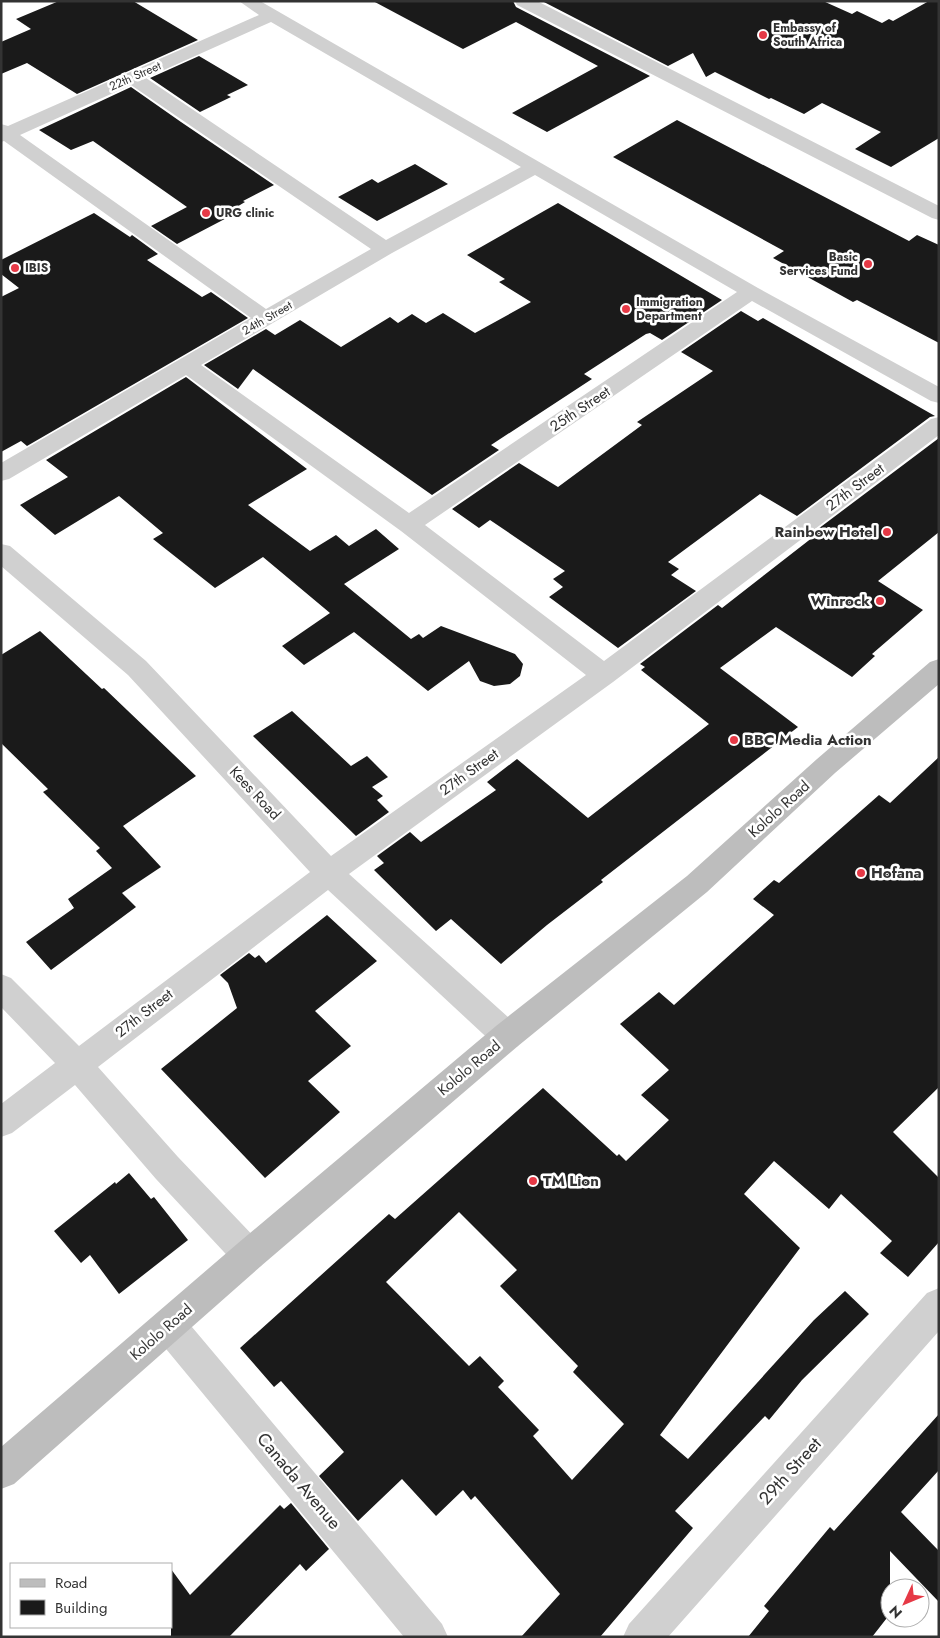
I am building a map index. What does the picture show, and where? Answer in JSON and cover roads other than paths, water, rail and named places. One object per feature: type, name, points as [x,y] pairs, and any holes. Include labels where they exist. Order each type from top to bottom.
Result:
[{"type":"street","points":[[247,1],[751,292],[939,396]]},
{"type":"street","points":[[523,1],[939,214]]},
{"type":"street","name":"22th Street","points":[[3,133],[270,16]]},
{"type":"street","points":[[132,77],[385,249]]},
{"type":"street","points":[[3,133],[266,319]]},
{"type":"street","name":"24th Street","points":[[1,473],[385,249],[535,167]]},
{"type":"street","name":"25th Street","points":[[409,525],[751,292]]},
{"type":"street","points":[[185,364],[409,525],[604,675]]},
{"type":"street","name":"27th Street","points":[[1,1123],[329,872],[604,675],[939,424]]},
{"type":"street","name":"Kees Road","points":[[1,552],[137,668],[329,872],[507,1036]]},
{"type":"street","name":"Kololo Road","points":[[1,1471],[249,1255],[507,1036],[697,884],[826,766],[939,669]]},
{"type":"street","points":[[1,987],[77,1065],[167,1168],[249,1255]]},
{"type":"street","name":"29th Street","points":[[642,1637],[939,1305]]},
{"type":"street","name":"Canada Avenue","points":[[168,1326],[429,1637]]},
{"type":"place","name":"Embassy of South Africa","points":[[763,35]]},
{"type":"place","name":"URG clinic","points":[[206,213]]},
{"type":"place","name":"Basic Services Fund","points":[[868,264]]},
{"type":"place","name":"IBIS","points":[[15,268]]},
{"type":"place","name":"Immigration Department","points":[[626,309]]},
{"type":"place","name":"Rainbow Hotel","points":[[887,532]]},
{"type":"place","name":"Winrock","points":[[880,601]]},
{"type":"place","name":"BBC Media Action","points":[[734,740]]},
{"type":"place","name":"Hofana","points":[[861,873]]},
{"type":"place","name":"TM Lion","points":[[533,1181]]}]
